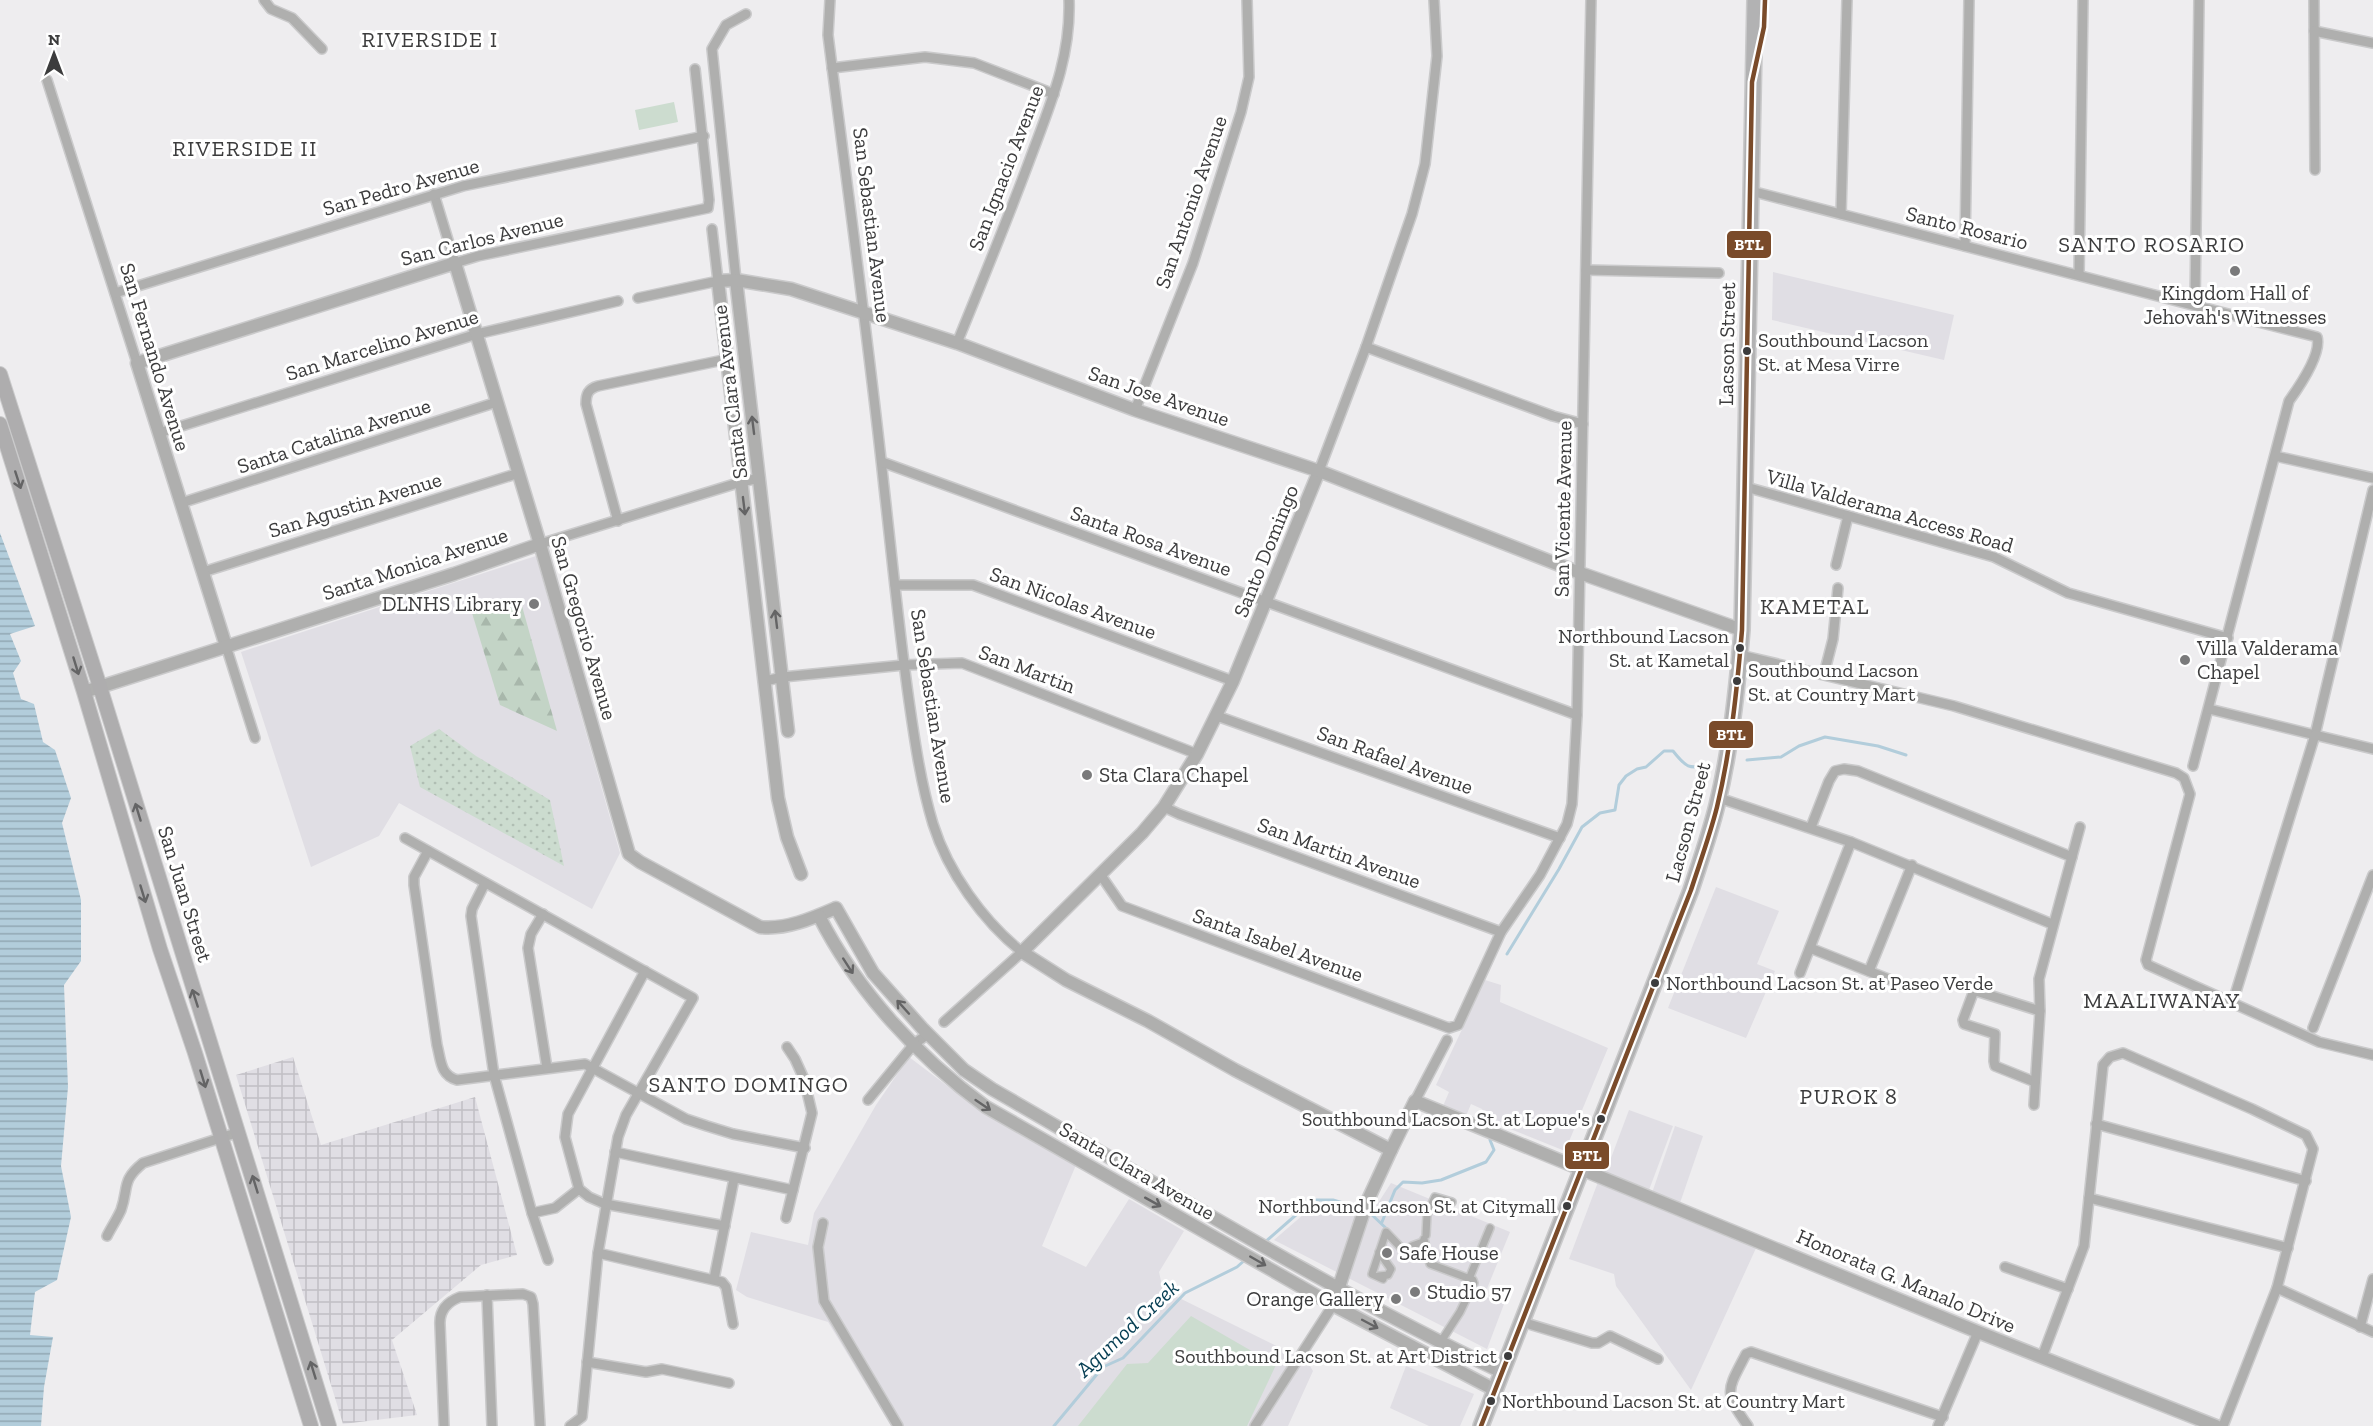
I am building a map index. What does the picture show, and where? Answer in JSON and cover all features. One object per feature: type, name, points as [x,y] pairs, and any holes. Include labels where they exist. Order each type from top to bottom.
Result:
[{"type":"main road","name":"Lacson Street","points":[[1745,0],[1744,26],[1752,82]]},
{"type":"main road","name":"Lacson Street","points":[[1481,1426],[1583,1171],[1691,890],[1719,798],[1736,702],[1742,630],[1755,0]]},
{"type":"main road","name":"Lacson Street","points":[[1752,82],[1764,27],[1765,0]]},
{"type":"main road","name":"San Juan Street","points":[[0,374],[100,687],[329,1426]]},
{"type":"main road","name":"San Juan Street","points":[[0,424],[84,692],[131,856],[311,1426]]},
{"type":"main road","points":[[131,856],[150,851]]},
{"type":"street","points":[[264,0],[271,9],[292,18],[322,49]]},
{"type":"street","name":"San Sebastian Avenue","points":[[830,0],[828,35],[882,462],[904,665],[921,778],[934,826],[955,870],[979,907],[1005,938],[1022,952],[1066,980],[1391,1150]]},
{"type":"street","name":"San Ignacio Avenue","points":[[957,343],[1009,216],[1054,94],[1065,59],[1069,0]]},
{"type":"street","name":"San Antonio Avenue","points":[[1135,410],[1192,263],[1241,112],[1250,77],[1247,0]]},
{"type":"street","name":"Santo Domingo","points":[[944,1022],[1022,952],[1142,833],[1164,807],[1197,754],[1217,716],[1267,603],[1319,471],[1366,347],[1412,214],[1425,164],[1437,56],[1434,0]]},
{"type":"street","name":"San Vicente Avenue","points":[[1458,1026],[1502,932],[1540,874],[1560,838],[1572,804],[1577,715],[1591,0]]},
{"type":"street","points":[[1841,214],[1847,0]]},
{"type":"street","points":[[1965,246],[1969,0]]},
{"type":"street","points":[[2079,275],[2083,0]]},
{"type":"street","points":[[2195,305],[2199,0]]},
{"type":"street","points":[[2314,0],[2315,170]]},
{"type":"street","name":"Santa Clara Avenue","points":[[746,14],[726,25],[712,48],[736,280],[788,731]]},
{"type":"street","points":[[2314,31],[2373,43]]},
{"type":"street","points":[[832,68],[925,57],[935,58],[974,63],[1054,94]]},
{"type":"street","name":"San Carlos Avenue","points":[[136,363],[486,254],[708,208],[704,136],[695,69]]},
{"type":"street","name":"San Fernando Avenue","points":[[47,80],[226,646]]},
{"type":"street","name":"San Pedro Avenue","points":[[115,293],[490,179],[704,136]]},
{"type":"street","name":"Santo Rosario","points":[[1750,190],[2314,335],[2318,340],[2318,345],[2304,381],[2289,401],[2275,456]]},
{"type":"street","name":"San Gregorio Avenue","points":[[435,194],[540,544],[629,854],[760,927],[775,928],[836,908]]},
{"type":"street","name":"Santa Clara Avenue","points":[[712,229],[777,798],[787,837],[801,874]]},
{"type":"street","points":[[1586,270],[1719,273]]},
{"type":"street","name":"San Jose Avenue","points":[[718,281],[736,280],[791,289],[957,343],[1135,410],[1319,471],[1580,573],[1742,630]]},
{"type":"street","points":[[638,298],[718,281]]},
{"type":"street","name":"San Marcelino Avenue","points":[[159,433],[477,334],[618,301]]},
{"type":"street","points":[[1366,347],[1553,416],[1583,424]]},
{"type":"street","points":[[618,520],[586,404],[587,393],[591,388],[598,386],[728,359]]},
{"type":"street","name":"Santa Catalina Avenue","points":[[181,503],[497,402]]},
{"type":"street","points":[[2193,766],[2275,456],[2373,478]]},
{"type":"street","name":"Santa Rosa Avenue","points":[[882,462],[1577,715]]},
{"type":"street","name":"San Agustin Avenue","points":[[203,572],[519,473]]},
{"type":"street","name":"Santa Monica Avenue","points":[[84,692],[540,544],[760,478]]},
{"type":"street","name":"Villa Valderama Access Road","points":[[1746,487],[1994,557],[2068,593],[2228,638]]},
{"type":"street","points":[[2235,994],[2314,735],[2373,490]]},
{"type":"street","points":[[1836,565],[1848,516]]},
{"type":"street","name":"San Nicolas Avenue","points":[[895,585],[973,585],[1233,681]]},
{"type":"street","points":[[1824,674],[1833,639],[1838,588]]},
{"type":"street","points":[[226,646],[255,738]]},
{"type":"street","points":[[1740,655],[1954,706],[2176,773],[2184,778],[2190,794],[2146,960],[2148,965],[2319,1042],[2373,1055]]},
{"type":"street","name":"San Martin","points":[[765,681],[783,677],[904,665],[962,663],[1197,754]]},
{"type":"street","points":[[2209,709],[2373,749]]},
{"type":"street","name":"San Rafael Avenue","points":[[1217,716],[1560,838]]},
{"type":"street","points":[[1811,827],[1829,781],[1835,771],[1844,769],[1858,771],[2072,857]]},
{"type":"street","points":[[1719,798],[1811,827],[1912,865],[2052,924]]},
{"type":"street","name":"San Martin Avenue","points":[[1164,807],[1502,932]]},
{"type":"street","points":[[2034,1105],[2040,1011],[2038,983],[2052,924],[2080,827]]},
{"type":"street","points":[[405,838],[693,998],[621,1126],[605,1204],[598,1253],[582,1417],[570,1426]]},
{"type":"street","points":[[1800,973],[1851,842]]},
{"type":"street","points":[[428,851],[414,877],[414,885],[442,1070],[448,1077],[457,1080],[580,1064],[592,1066],[686,1119],[733,1134],[805,1148]]},
{"type":"street","points":[[1869,971],[1912,865]]},
{"type":"street","name":"Santa Isabel Avenue","points":[[1100,874],[1122,906],[1449,1028],[1458,1026]]},
{"type":"street","points":[[2313,1028],[2373,875]]},
{"type":"street","points":[[485,883],[471,916],[494,1075],[532,1213],[548,1260]]},
{"type":"street","name":"Santa Clara Avenue","points":[[836,908],[873,973],[964,1070],[992,1089],[1338,1288],[1440,1343],[1502,1372]]},
{"type":"street","points":[[543,914],[531,934],[528,948],[547,1068]]},
{"type":"street","name":"Santa Clara Avenue","points":[[819,915],[859,984],[953,1083],[986,1107],[1333,1305],[1495,1390]]},
{"type":"street","points":[[1810,948],[1901,984]]},
{"type":"street","points":[[645,971],[568,1114],[564,1129],[579,1189],[605,1204],[725,1226]]},
{"type":"street","points":[[2036,1082],[1995,1066],[1995,1034],[1964,1024],[1963,1020],[1973,993],[1976,991],[2040,1011]]},
{"type":"street","points":[[868,1100],[914,1044],[928,1034]]},
{"type":"street","points":[[1255,1426],[1333,1305],[1367,1202],[1447,1040]]},
{"type":"street","points":[[786,1218],[812,1113],[808,1092],[795,1059],[787,1047]]},
{"type":"street","points":[[2042,1357],[2082,1253],[2103,1065],[2110,1057],[2123,1053],[2242,1104],[2306,1135],[2313,1149],[2277,1288],[2223,1426]]},
{"type":"street","name":"Honorata G. Manalo Drive","points":[[1415,1101],[1978,1332],[2216,1426]]},
{"type":"street","points":[[2096,1124],[2306,1181]]},
{"type":"street","points":[[107,1236],[121,1210],[126,1181],[143,1162],[239,1132]]},
{"type":"street","points":[[615,1152],[793,1190]]},
{"type":"street","points":[[714,1279],[734,1179]]},
{"type":"street","points":[[532,1213],[555,1208],[579,1189]]},
{"type":"street","points":[[1440,1343],[1470,1293],[1474,1282],[1430,1264],[1424,1238],[1427,1215],[1436,1197],[1452,1202]]},
{"type":"street","points":[[2089,1198],[2288,1248]]},
{"type":"street","points":[[823,1222],[818,1247],[824,1301],[898,1426]]},
{"type":"street","points":[[1469,1279],[1490,1228]]},
{"type":"street","points":[[1379,1252],[1391,1269],[1388,1275],[1380,1278],[1371,1274],[1386,1232],[1405,1252],[1424,1238]]},
{"type":"street","points":[[598,1253],[714,1279],[726,1287],[733,1324]]},
{"type":"street","points":[[2005,1267],[2068,1289]]},
{"type":"street","points":[[2360,1327],[2373,1279]]},
{"type":"street","points":[[2277,1288],[2373,1332]]},
{"type":"street","points":[[444,1426],[440,1317],[453,1300],[469,1296],[523,1294],[528,1294],[532,1300],[540,1426]]},
{"type":"street","points":[[487,1295],[492,1426]]},
{"type":"street","points":[[1522,1322],[1592,1343],[1598,1343],[1610,1336],[1658,1359]]},
{"type":"street","points":[[1756,1426],[1747,1424],[1732,1404],[1729,1392],[1746,1354],[1751,1352],[1941,1421],[1978,1332]]},
{"type":"street","points":[[587,1362],[646,1372],[662,1369],[729,1383]]},
{"type":"shaded area","points":[[1773,272],[1954,315],[1944,360],[1772,320]]},
{"type":"shaded area","points":[[536,556],[620,853],[592,909],[399,803],[379,836],[311,867],[241,652]]},
{"type":"shaded area","points":[[1716,887],[1779,911],[1757,964],[1775,971],[1746,1038],[1668,1008]]},
{"type":"shaded area","points":[[1485,980],[1501,985],[1500,1002],[1608,1048],[1565,1151],[1488,1120],[1482,1109],[1471,1104],[1466,1116],[1443,1106],[1449,1092],[1436,1085]]},
{"type":"shaded area","points":[[293,1057],[321,1145],[475,1097],[517,1255],[481,1265],[392,1340],[417,1415],[343,1424],[236,1075]]},
{"type":"shaded area","points":[[909,1057],[978,1109],[1076,1165],[1042,1246],[1086,1267],[1129,1199],[1184,1231],[1159,1272],[1163,1290],[1307,1361],[1313,1371],[1288,1426],[891,1426],[828,1322],[747,1297],[736,1290],[751,1232],[808,1245],[814,1213],[876,1105]]},
{"type":"shaded area","points":[[1629,1110],[1673,1126],[1649,1190],[1605,1174]]},
{"type":"shaded area","points":[[1675,1126],[1703,1136],[1680,1203],[1652,1193]]},
{"type":"shaded area","points":[[1598,1182],[1757,1246],[1691,1390],[1616,1286],[1614,1274],[1569,1259]]},
{"type":"shaded area","points":[[1391,1183],[1510,1232],[1484,1296],[1504,1304],[1487,1349],[1274,1240],[1311,1208],[1333,1204],[1371,1214]]},
{"type":"shaded area","points":[[1406,1366],[1474,1394],[1460,1426],[1429,1426],[1390,1408]]},
{"type":"green space","points":[[674,102],[678,122],[639,130],[635,110]]},
{"type":"green space","points":[[520,599],[557,731],[500,705],[472,613]]},
{"type":"green space","points":[[439,729],[476,756],[550,800],[564,866],[420,787],[410,746]]},
{"type":"green space","points":[[1191,1316],[1276,1365],[1247,1426],[1078,1426],[1127,1364],[1148,1363]]},
{"type":"water","points":[[0,533],[35,626],[10,634],[21,661],[13,673],[21,699],[34,704],[43,742],[55,750],[71,798],[62,823],[81,900],[81,961],[64,985],[68,1087],[61,1166],[71,1217],[57,1280],[35,1292],[30,1335],[53,1337],[44,1387],[41,1426],[0,1426]]},
{"type":"waterway","name":"Agumod Creek","points":[[1747,760],[1781,757],[1799,746],[1825,737],[1878,746],[1906,755]]},
{"type":"waterway","name":"Agumod Creek","points":[[1507,954],[1582,827],[1600,813],[1615,810],[1619,785],[1626,776],[1637,769],[1646,767],[1664,751],[1673,751],[1682,762],[1689,766],[1711,765]]},
{"type":"waterway","name":"Agumod Creek","points":[[1382,1222],[1395,1190],[1403,1182],[1422,1183],[1441,1180],[1486,1162],[1494,1150],[1490,1140]]},
{"type":"waterway","name":"Agumod Creek","points":[[1264,1243],[1313,1200],[1333,1200],[1360,1208]]},
{"type":"waterway","name":"Agumod Creek","points":[[1369,1212],[1390,1232]]},
{"type":"waterway","name":"Agumod Creek","points":[[1054,1426],[1103,1367],[1123,1358],[1185,1293],[1237,1267],[1246,1259]]},
{"type":"transit line","name":"BTL","points":[[1481,1426],[1691,890],[1722,785],[1733,719],[1742,630],[1752,82],[1764,27],[1765,0]]},
{"type":"place","name":"Kingdom Hall of Jehovah's Witnesses","points":[[2235,271]]},
{"type":"place","name":"Southbound Lacson St. at Mesa Virre","points":[[1747,351]]},
{"type":"place","name":"DLNHS Library","points":[[534,604]]},
{"type":"place","name":"Northbound Lacson St. at Kametal","points":[[1740,648]]},
{"type":"place","name":"Villa Valderama Chapel","points":[[2185,660]]},
{"type":"place","name":"Southbound Lacson St. at Country Mart","points":[[1737,681]]},
{"type":"place","name":"Sta Clara Chapel","points":[[1087,775]]},
{"type":"place","name":"Northbound Lacson St. at Paseo Verde","points":[[1655,983]]},
{"type":"place","name":"Southbound Lacson St. at Lopue's","points":[[1601,1119]]},
{"type":"place","name":"Northbound Lacson St. at Citymall","points":[[1567,1206]]},
{"type":"place","name":"Safe House","points":[[1387,1253]]},
{"type":"place","name":"Studio 57","points":[[1415,1292]]},
{"type":"place","name":"Orange Gallery","points":[[1396,1299]]},
{"type":"place","name":"Southbound Lacson St. at Art District","points":[[1508,1356]]},
{"type":"place","name":"Northbound Lacson St. at Country Mart","points":[[1491,1401]]},
{"type":"district","name":"RIVERSIDE I","points":[[430,39]]},
{"type":"district","name":"RIVERSIDE II","points":[[245,148]]},
{"type":"district","name":"SANTO ROSARIO","points":[[2152,244]]},
{"type":"district","name":"KAMETAL","points":[[1815,606]]},
{"type":"district","name":"MAALIWANAY","points":[[2162,1000]]},
{"type":"district","name":"SANTO DOMINGO","points":[[749,1084]]},
{"type":"district","name":"PUROK 8","points":[[1849,1096]]}]
